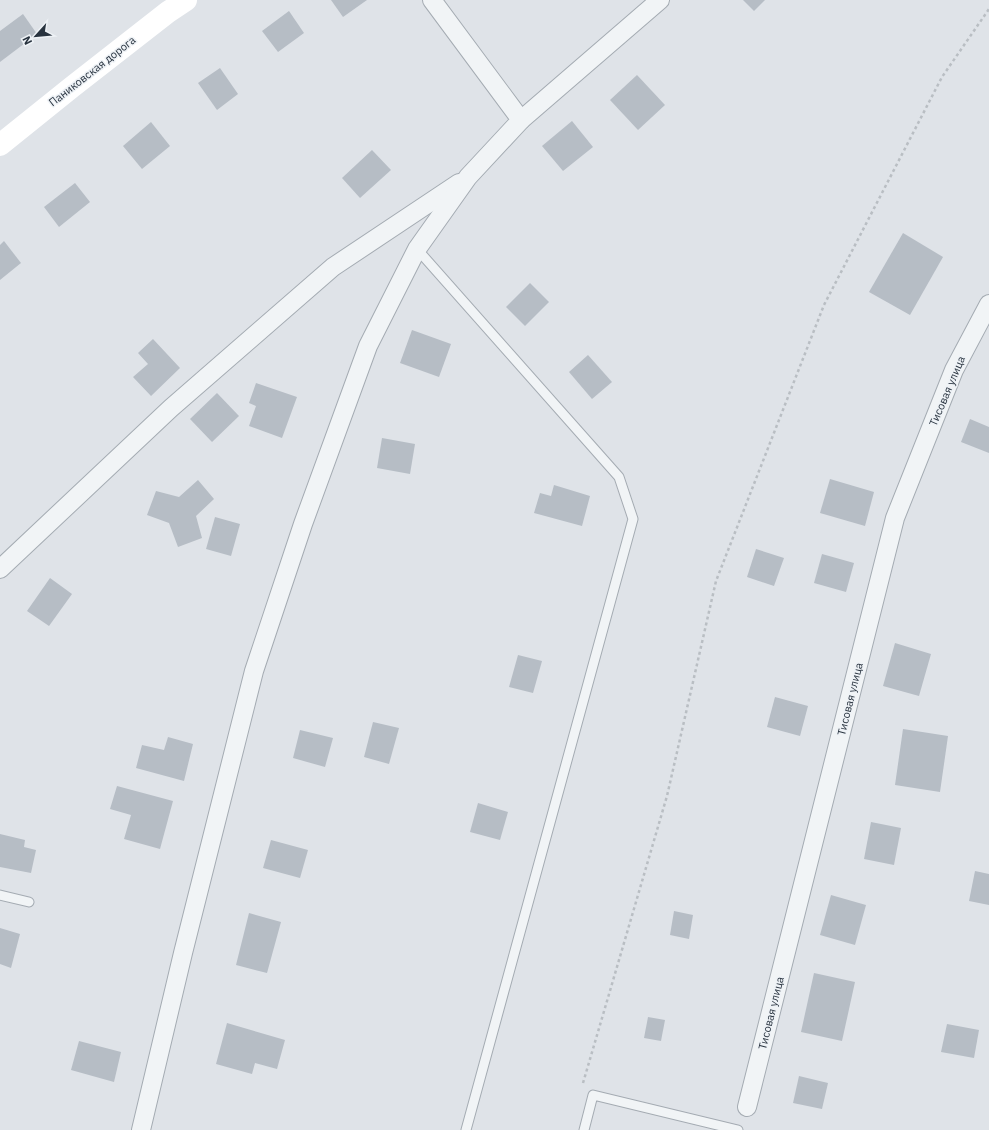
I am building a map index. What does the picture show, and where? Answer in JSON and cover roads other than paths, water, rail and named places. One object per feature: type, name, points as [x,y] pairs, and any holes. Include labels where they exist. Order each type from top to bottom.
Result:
[{"type":"street","name":"Паниковская дорога","points":[[0,145],[168,12],[186,0]]},
{"type":"street","points":[[432,0],[521,120]]},
{"type":"street","points":[[141,1130],[254,671],[303,524],[368,346],[417,249],[468,177],[521,120],[660,0]]},
{"type":"street","points":[[0,569],[171,408],[333,267],[468,177]]},
{"type":"street","name":"Тисовая улица","points":[[747,1107],[895,518],[954,370],[989,304]]},
{"type":"lane","points":[[417,249],[619,477],[633,519],[466,1130]]},
{"type":"lane","points":[[0,895],[29,902]]},
{"type":"lane","points":[[584,1130],[593,1095],[738,1130]]}]
